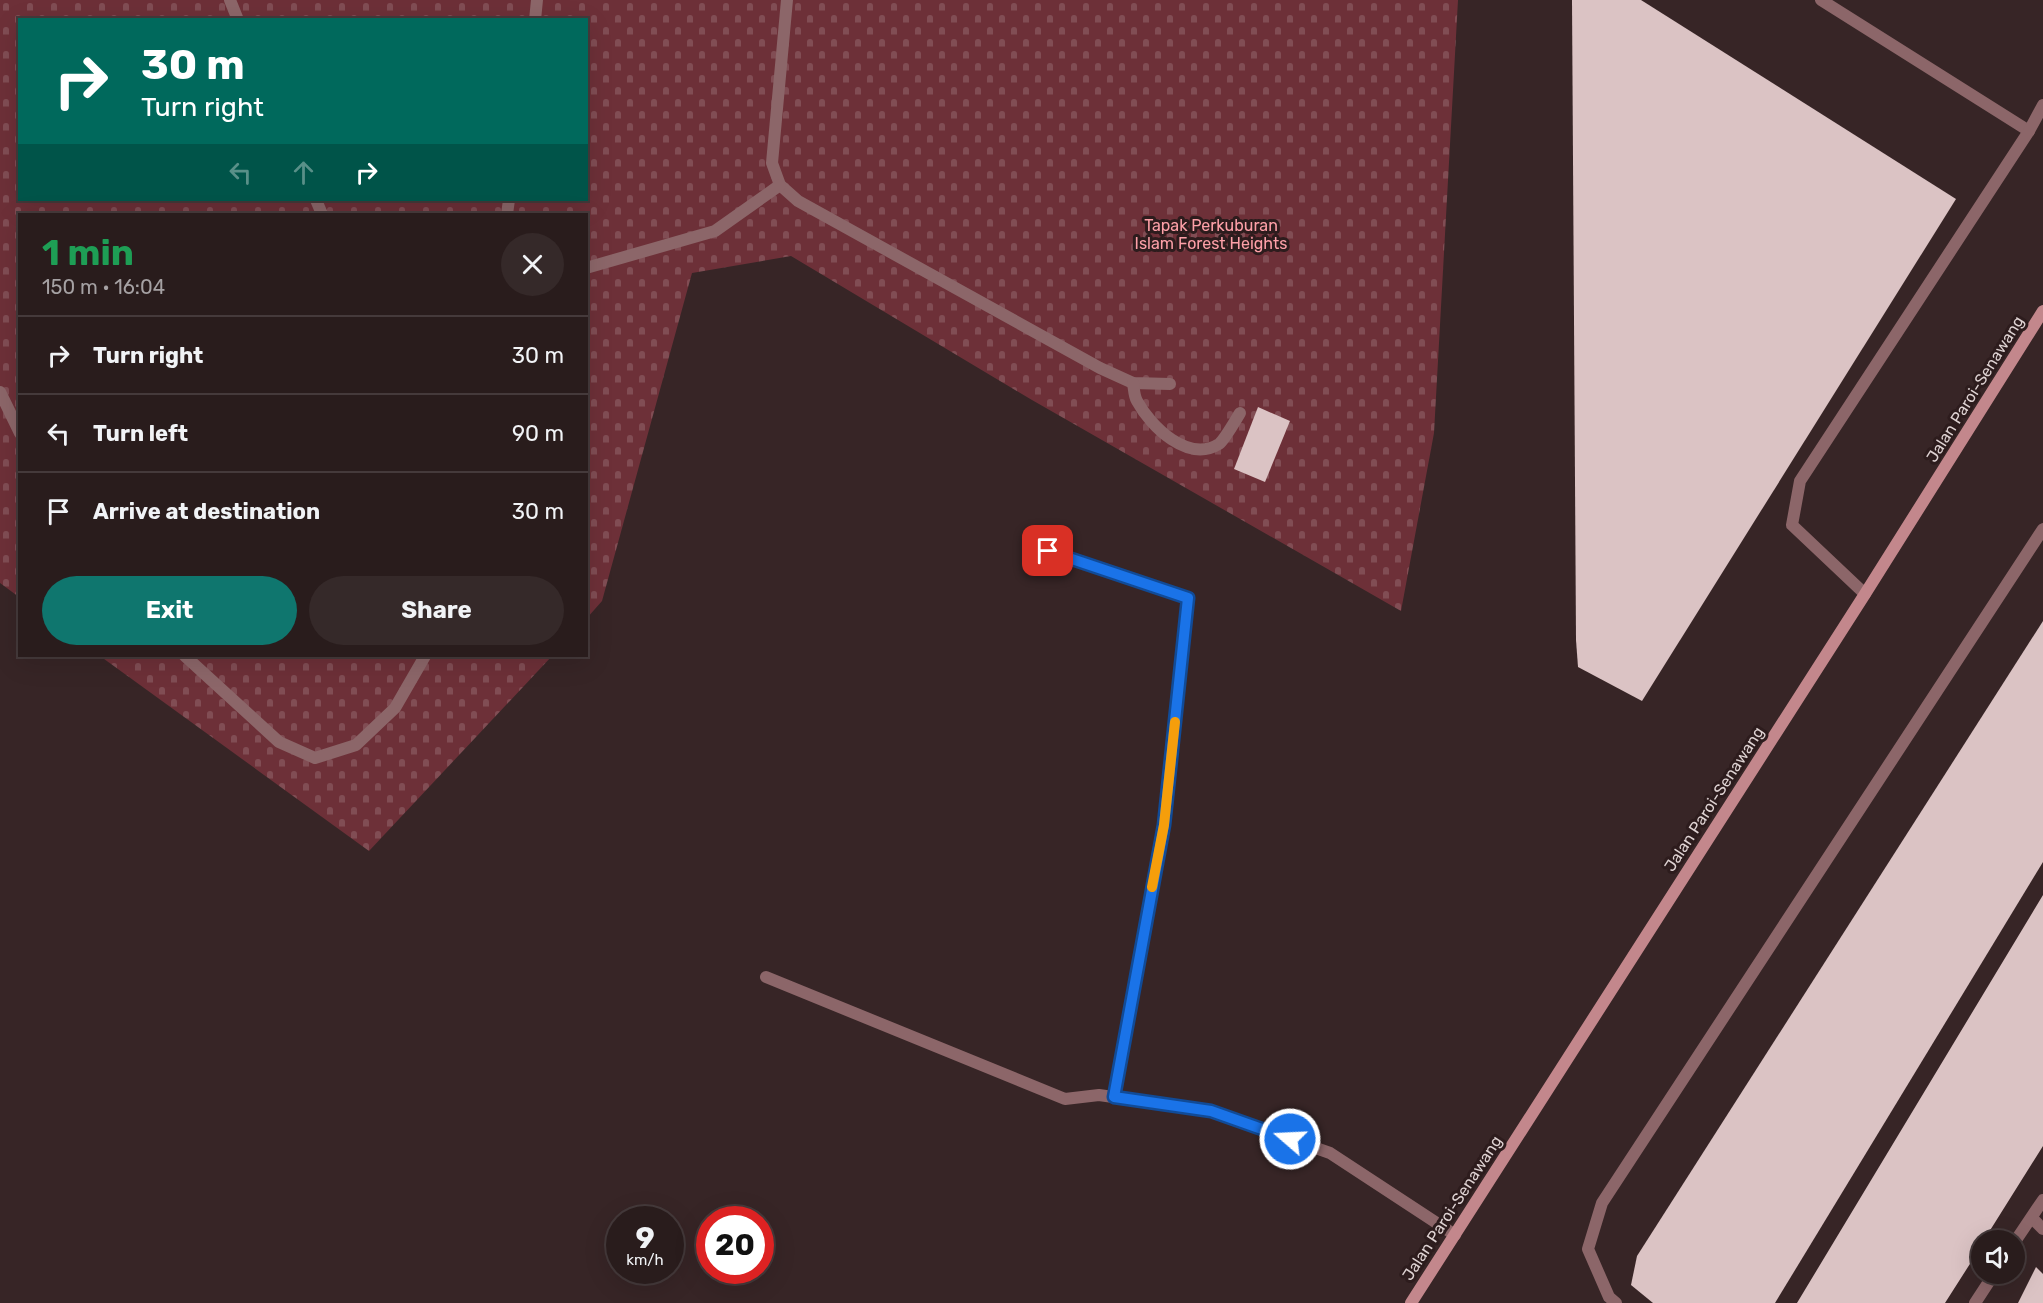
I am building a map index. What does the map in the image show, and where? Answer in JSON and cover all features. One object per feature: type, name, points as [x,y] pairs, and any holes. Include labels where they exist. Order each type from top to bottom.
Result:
[{"type":"main road","name":"Jalan Paroi-Senawang","points":[[1411,1303],[1865,594],[2043,311]]},
{"type":"street","points":[[230,0],[237,18]]},
{"type":"street","points":[[535,18],[537,0]]},
{"type":"street","points":[[788,0],[772,163],[780,185],[798,201],[1100,368],[1132,383],[1170,384]]},
{"type":"street","points":[[1821,0],[2029,131]]},
{"type":"street","points":[[1865,594],[1792,525],[1800,481],[2029,131],[2043,105]]},
{"type":"street","points":[[588,267],[715,231],[780,185]]},
{"type":"street","points":[[1132,383],[1137,400],[1154,424],[1178,445],[1197,450],[1219,443],[1240,413]]},
{"type":"street","points":[[0,392],[18,429]]},
{"type":"street","points":[[1616,1303],[1610,1297],[1588,1249],[1602,1203],[2043,530]]},
{"type":"street","points":[[1048,551],[1188,598],[1164,825],[1114,1097]]},
{"type":"street","points":[[186,657],[279,742],[315,758],[356,745],[395,708],[424,657]]},
{"type":"street","points":[[766,977],[1065,1099],[1099,1095],[1211,1111],[1330,1153],[1455,1235]]},
{"type":"street","points":[[2023,1230],[2043,1200]]},
{"type":"street","points":[[2032,1218],[2043,1229]]},
{"type":"street","points":[[1975,1303],[1987,1284]]},
{"type":"green space","name":"Tapak Perkuburan Islam Forest Heights","points":[[0,0],[1458,0],[1434,433],[1401,611],[1032,400],[791,256],[692,273],[602,601],[588,617],[588,213],[18,213],[18,596],[0,583]]},
{"type":"green space","points":[[101,657],[551,657],[369,851]]},
{"type":"building","points":[[1572,0],[1641,0],[1956,199],[1642,701],[1578,667]]},
{"type":"building","points":[[1258,407],[1290,421],[1265,482],[1234,469]]},
{"type":"building","points":[[2043,621],[2043,862],[1775,1303],[1653,1303],[1631,1285],[1637,1256]]},
{"type":"building","points":[[2043,895],[2043,1146],[1990,1230],[1971,1230],[1971,1262],[1945,1303],[1797,1303]]},
{"type":"building","points":[[2036,1267],[2043,1274],[2043,1303],[2018,1303]]},
{"type":"slow traffic","points":[[1152,887],[1164,825],[1175,722]]},
{"type":"route","points":[[1048,551],[1188,598],[1164,825],[1114,1097],[1211,1111],[1290,1139]]}]
